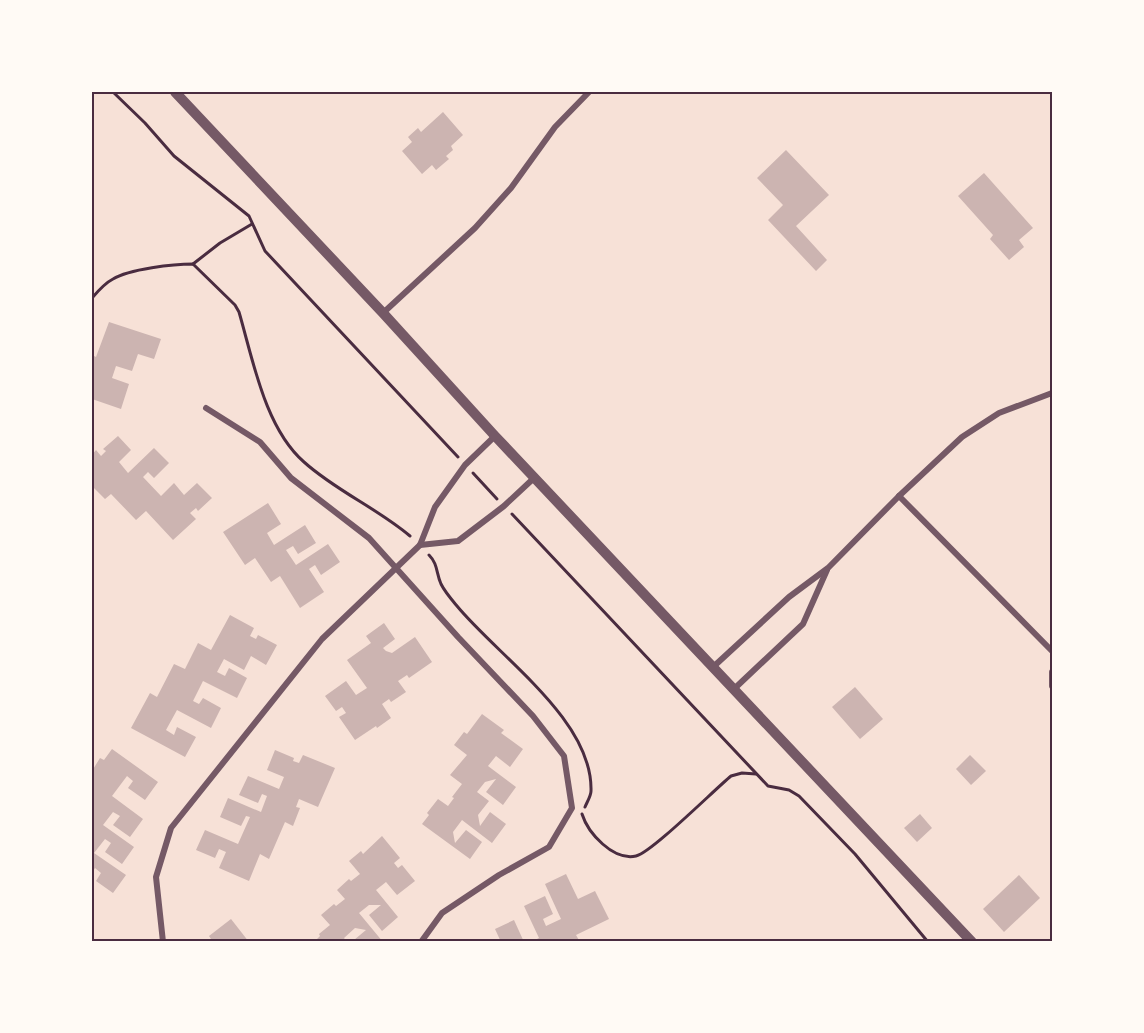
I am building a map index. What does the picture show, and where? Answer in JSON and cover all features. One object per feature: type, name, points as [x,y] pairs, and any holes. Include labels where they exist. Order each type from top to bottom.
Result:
[{"type":"street","points":[[175,92],[712,668],[972,942]]},
{"type":"street","points":[[383,313],[475,228],[511,188],[555,127],[589,92]]},
{"type":"street","points":[[712,668],[789,597],[828,568],[898,496],[962,437],[999,413],[1053,393]]},
{"type":"street","points":[[206,408],[260,442],[291,478],[369,538],[550,735],[564,756],[572,808],[549,847],[499,875],[442,913],[421,942]]},
{"type":"street","points":[[163,942],[156,877],[171,828],[322,639],[420,545],[435,507],[465,465],[495,436]]},
{"type":"street","points":[[420,545],[458,541],[504,506],[534,478]]},
{"type":"street","points":[[898,496],[1053,651]]},
{"type":"street","points":[[733,690],[803,624],[828,568]]},
{"type":"street","points":[[1053,672],[1053,686]]},
{"type":"path","points":[[113,92],[174,156],[249,216],[266,251],[465,465],[768,786],[789,790],[799,796],[855,854],[928,942]]},
{"type":"path","points":[[92,298],[107,282],[120,275],[176,264],[193,264],[220,243],[252,224]]},
{"type":"path","points":[[193,264],[235,305],[239,312],[274,421],[302,461],[420,545],[434,561],[442,587],[459,608],[553,705],[577,735],[586,757],[592,792],[582,814],[596,838],[616,854],[636,856],[652,846],[731,776],[741,773],[756,774]]},
{"type":"building","points":[[443,112],[463,135],[451,146],[453,150],[446,156],[449,159],[436,170],[432,165],[422,174],[402,151],[412,142],[408,137],[418,128],[421,132]]},
{"type":"building","points":[[786,150],[829,195],[796,226],[827,260],[816,271],[768,220],[783,205],[757,178]]},
{"type":"building","points":[[984,173],[1033,228],[1019,240],[1024,247],[1009,260],[990,239],[993,235],[958,196]]},
{"type":"building","points":[[109,322],[161,339],[154,359],[138,354],[132,371],[116,366],[112,378],[129,384],[121,409],[92,399],[92,355],[96,357]]},
{"type":"building","points":[[118,436],[131,450],[119,462],[128,473],[154,448],[169,463],[154,478],[148,472],[143,477],[161,496],[174,483],[184,495],[197,483],[212,498],[198,511],[196,508],[190,513],[196,519],[173,540],[146,511],[136,520],[111,494],[105,499],[92,486],[92,455],[96,450],[101,456],[106,451],[103,449]]},
{"type":"building","points":[[268,503],[281,524],[267,533],[274,545],[305,525],[316,543],[298,554],[293,546],[286,550],[296,565],[328,544],[340,562],[321,575],[315,565],[309,569],[324,592],[300,608],[280,576],[271,582],[255,558],[245,565],[223,532]]},
{"type":"building","points":[[230,615],[254,628],[250,636],[256,639],[258,635],[277,645],[266,665],[251,656],[244,670],[224,659],[217,672],[225,676],[229,668],[247,678],[237,698],[203,681],[193,701],[199,704],[203,698],[221,708],[211,728],[177,710],[166,730],[174,735],[177,727],[196,737],[185,757],[131,728],[150,693],[157,697],[174,664],[185,669],[198,643],[211,650]]},
{"type":"building","points":[[384,623],[395,639],[383,648],[386,651],[392,653],[415,637],[432,662],[409,678],[407,675],[398,681],[406,692],[391,702],[389,699],[382,704],[391,718],[355,740],[339,717],[346,713],[342,707],[336,711],[325,696],[346,681],[356,695],[367,688],[347,660],[371,643],[366,636]]},
{"type":"building","points":[[855,687],[883,719],[860,739],[832,707]]},
{"type":"building","points":[[482,714],[504,730],[501,733],[523,749],[510,767],[496,756],[488,766],[516,787],[503,805],[486,792],[496,779],[485,782],[477,792],[489,801],[478,815],[480,826],[490,812],[506,824],[492,843],[462,820],[453,832],[455,843],[466,830],[482,842],[470,859],[422,824],[438,799],[448,806],[462,784],[450,775],[467,755],[454,745],[464,732],[467,734]]},
{"type":"building","points":[[112,749],[158,782],[145,800],[128,788],[133,781],[127,776],[112,796],[143,819],[130,837],[113,825],[120,816],[113,812],[103,825],[134,847],[122,864],[105,852],[111,843],[105,839],[94,853],[126,875],[113,893],[96,881],[101,873],[95,868],[92,873],[92,771],[100,758],[104,760]]},
{"type":"building","points":[[275,750],[294,758],[293,761],[299,763],[303,755],[335,768],[318,807],[299,799],[296,807],[300,808],[293,826],[285,822],[269,859],[260,854],[249,881],[219,868],[226,852],[219,849],[215,858],[196,850],[205,830],[238,844],[250,817],[246,816],[241,826],[220,817],[228,798],[261,812],[267,796],[262,794],[258,803],[239,795],[248,776],[279,789],[284,777],[267,770]]},
{"type":"building","points":[[970,755],[986,771],[971,785],[956,769]]},
{"type":"building","points":[[920,814],[932,828],[917,842],[904,828]]},
{"type":"building","points":[[382,836],[400,858],[394,863],[398,868],[402,865],[415,881],[397,895],[386,882],[376,890],[398,917],[382,931],[369,915],[381,905],[369,905],[359,913],[383,942],[355,942],[354,940],[366,930],[355,928],[344,938],[347,942],[314,942],[320,936],[319,934],[330,925],[321,915],[334,904],[336,906],[345,899],[337,890],[349,879],[351,881],[360,874],[349,861],[361,851],[363,854]]},
{"type":"building","points":[[566,874],[578,899],[595,891],[609,919],[576,935],[580,942],[531,942],[539,938],[524,906],[545,896],[553,914],[543,919],[546,926],[561,919],[545,884]]},
{"type":"building","points":[[1019,875],[1040,898],[1004,932],[983,909]]},
{"type":"building","points":[[231,919],[249,942],[213,942],[209,936]]},
{"type":"building","points":[[514,920],[524,942],[501,942],[495,929]]}]
